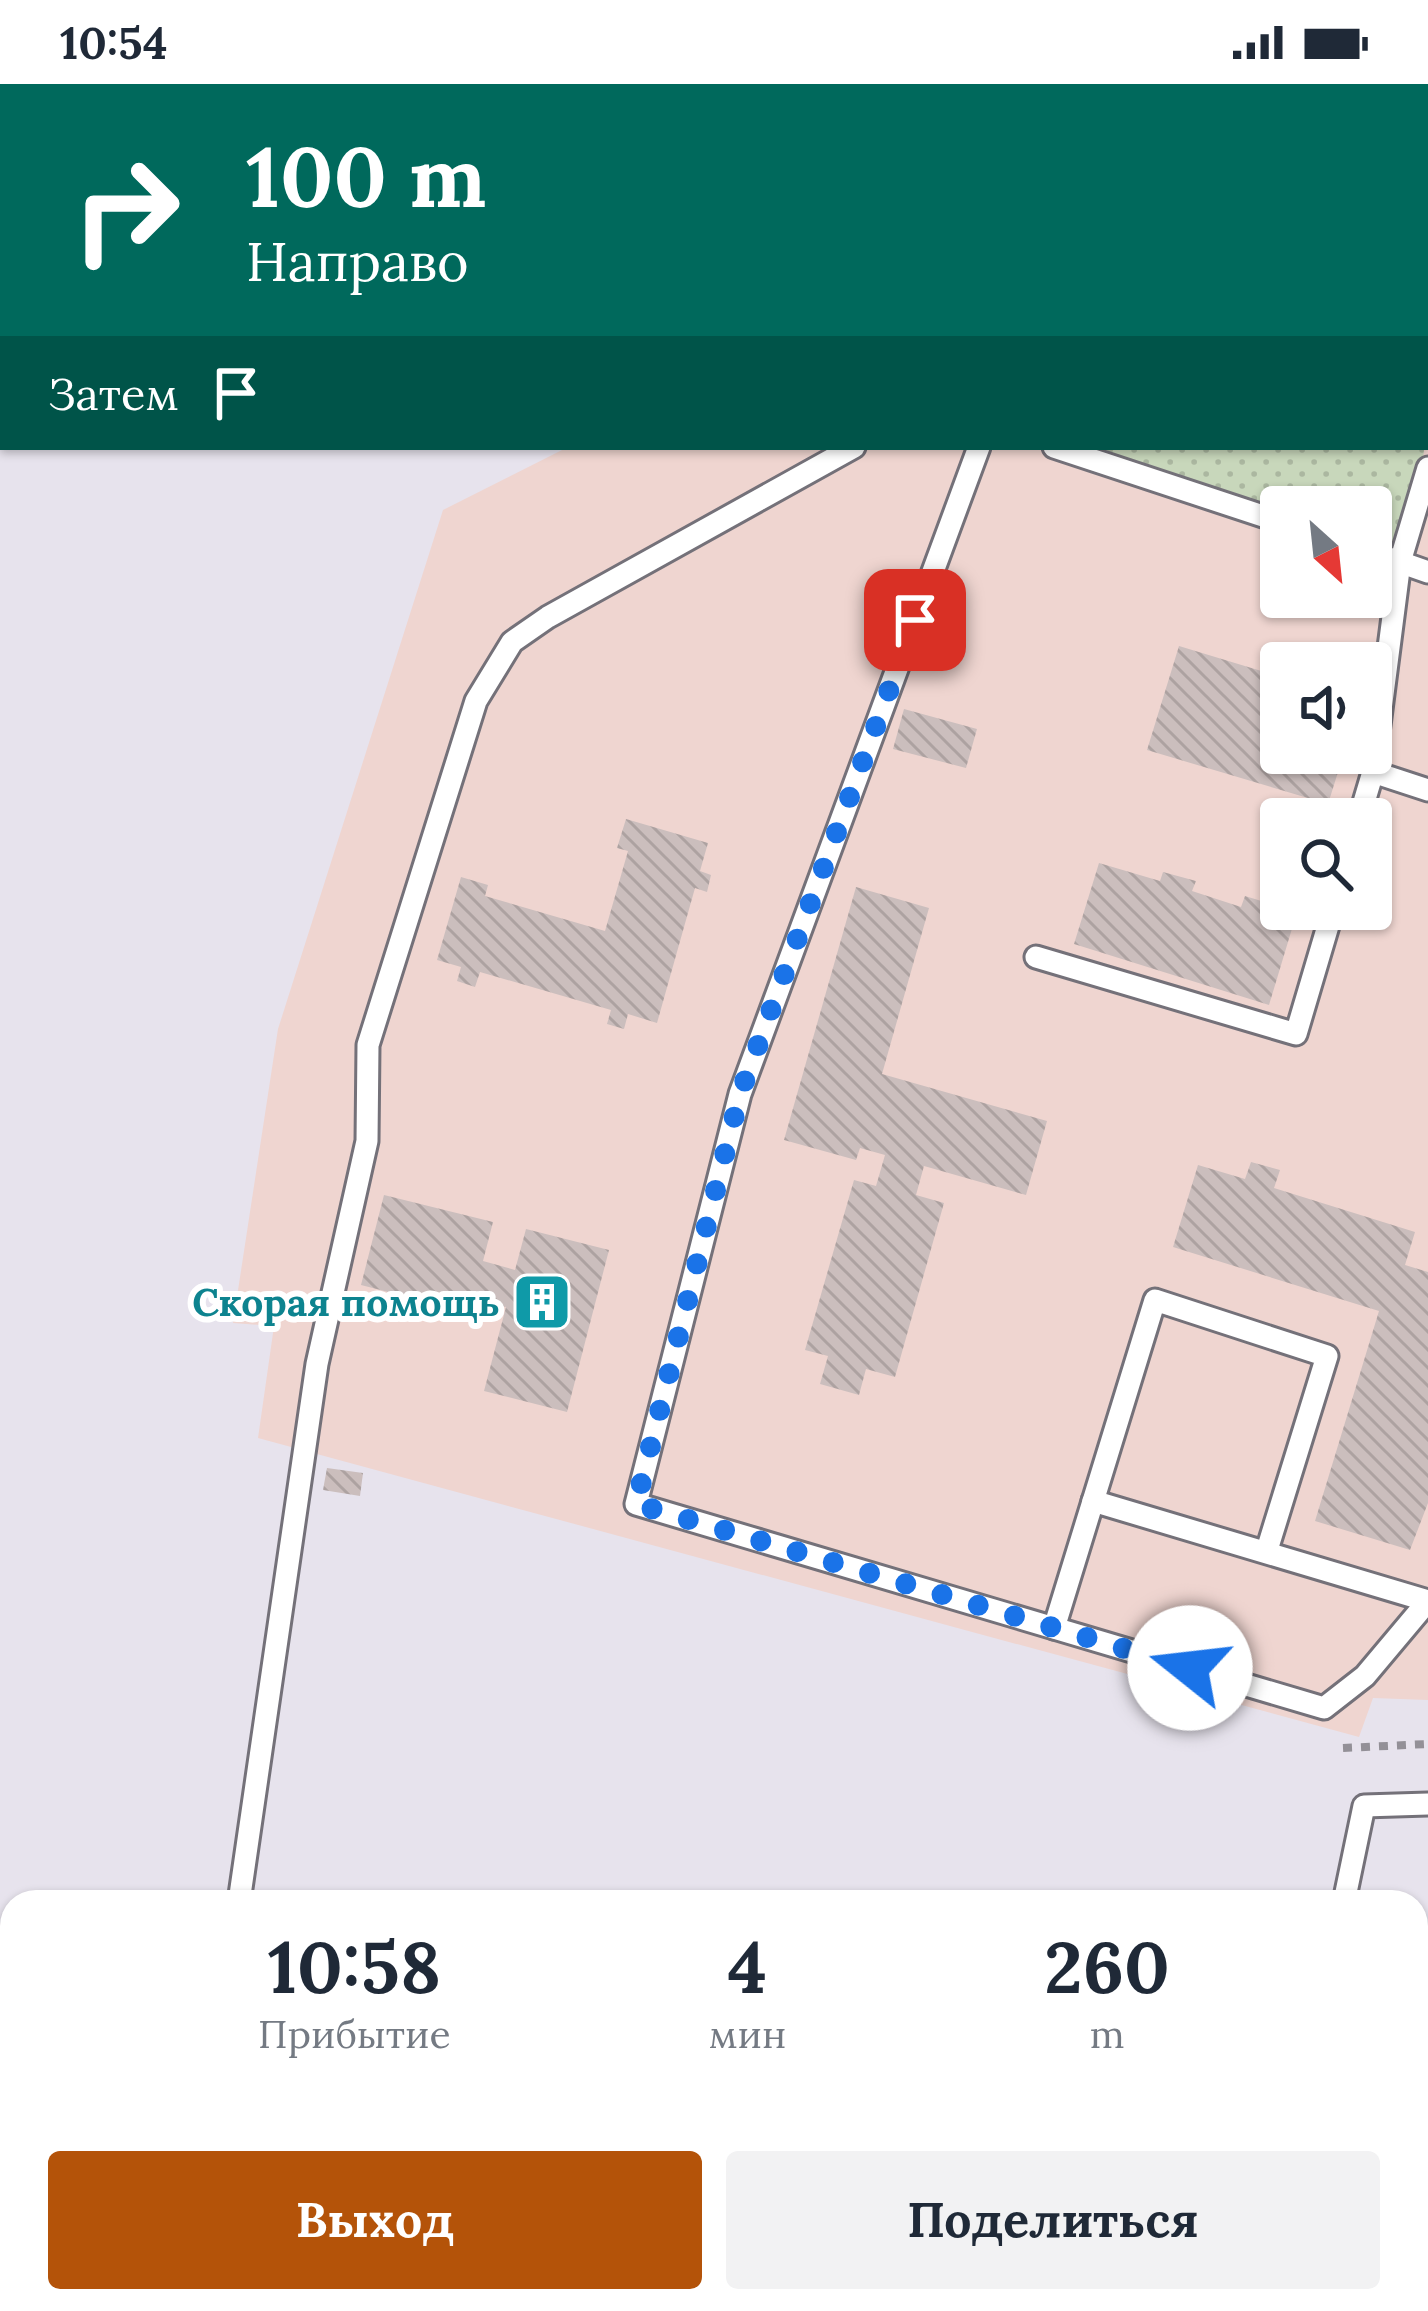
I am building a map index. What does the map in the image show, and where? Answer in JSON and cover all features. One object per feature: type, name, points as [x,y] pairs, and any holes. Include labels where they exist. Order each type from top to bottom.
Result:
[{"type":"lane","points":[[241,1890],[317,1364],[367,1141],[368,1045],[476,701],[512,641],[849,450]]},
{"type":"lane","points":[[978,450],[740,1094],[636,1504],[1324,1708],[1365,1676],[1428,1601],[1093,1502]]},
{"type":"lane","points":[[1063,450],[1260,515]]},
{"type":"lane","points":[[1390,642],[1400,562],[1428,468]]},
{"type":"lane","points":[[1392,560],[1428,572]]},
{"type":"lane","points":[[1379,774],[1428,790]]},
{"type":"lane","points":[[1036,957],[1296,1034],[1327,930]]},
{"type":"lane","points":[[1054,1628],[1155,1300],[1327,1356],[1267,1550]]},
{"type":"lane","points":[[1346,1890],[1364,1806],[1428,1804]]},
{"type":"path","points":[[1343,1748],[1428,1744]]},
{"type":"shaded area","points":[[562,450],[1428,450],[1428,1700],[1373,1698],[1359,1737],[258,1438],[274,1326],[233,1323],[278,1029],[443,510]]},
{"type":"green space","points":[[1103,450],[1424,450],[1419,483],[1403,528],[1392,541],[1392,486],[1260,486],[1260,503]]},
{"type":"building","points":[[1179,646],[1260,671],[1260,774],[1337,774],[1330,798],[1308,798],[1147,750]]},
{"type":"building","points":[[904,709],[977,729],[966,768],[893,749]]},
{"type":"building","points":[[626,819],[708,843],[700,871],[711,875],[707,892],[695,888],[657,1023],[628,1014],[624,1029],[607,1024],[611,1010],[480,972],[475,987],[457,981],[461,967],[437,960],[461,877],[488,885],[485,896],[605,931],[628,851],[617,848]]},
{"type":"building","points":[[1099,863],[1160,881],[1163,872],[1196,881],[1192,891],[1241,907],[1245,896],[1260,901],[1260,930],[1292,930],[1269,1005],[1074,944]]},
{"type":"building","points":[[856,887],[929,908],[882,1074],[1047,1121],[1026,1195],[924,1166],[916,1195],[944,1203],[895,1377],[866,1369],[859,1395],[820,1384],[828,1356],[805,1350],[854,1180],[876,1186],[885,1155],[860,1148],[856,1160],[784,1140]]},
{"type":"building","points":[[1251,1162],[1280,1170],[1274,1188],[1415,1232],[1405,1265],[1428,1272],[1428,1503],[1410,1550],[1315,1521],[1379,1311],[1173,1247],[1198,1165],[1245,1179]]},
{"type":"building","name":"Скорая помощь","points":[[384,1195],[493,1222],[483,1261],[515,1270],[526,1229],[609,1250],[567,1412],[484,1391],[506,1307],[473,1298],[470,1313],[361,1285]]},
{"type":"building","points":[[327,1468],[363,1473],[360,1496],[323,1490]]},
{"type":"place","name":"Скорая помощь","points":[[542,1302]]},
{"type":"route","points":[[915,620],[740,1094],[636,1504],[1190,1668]]}]
